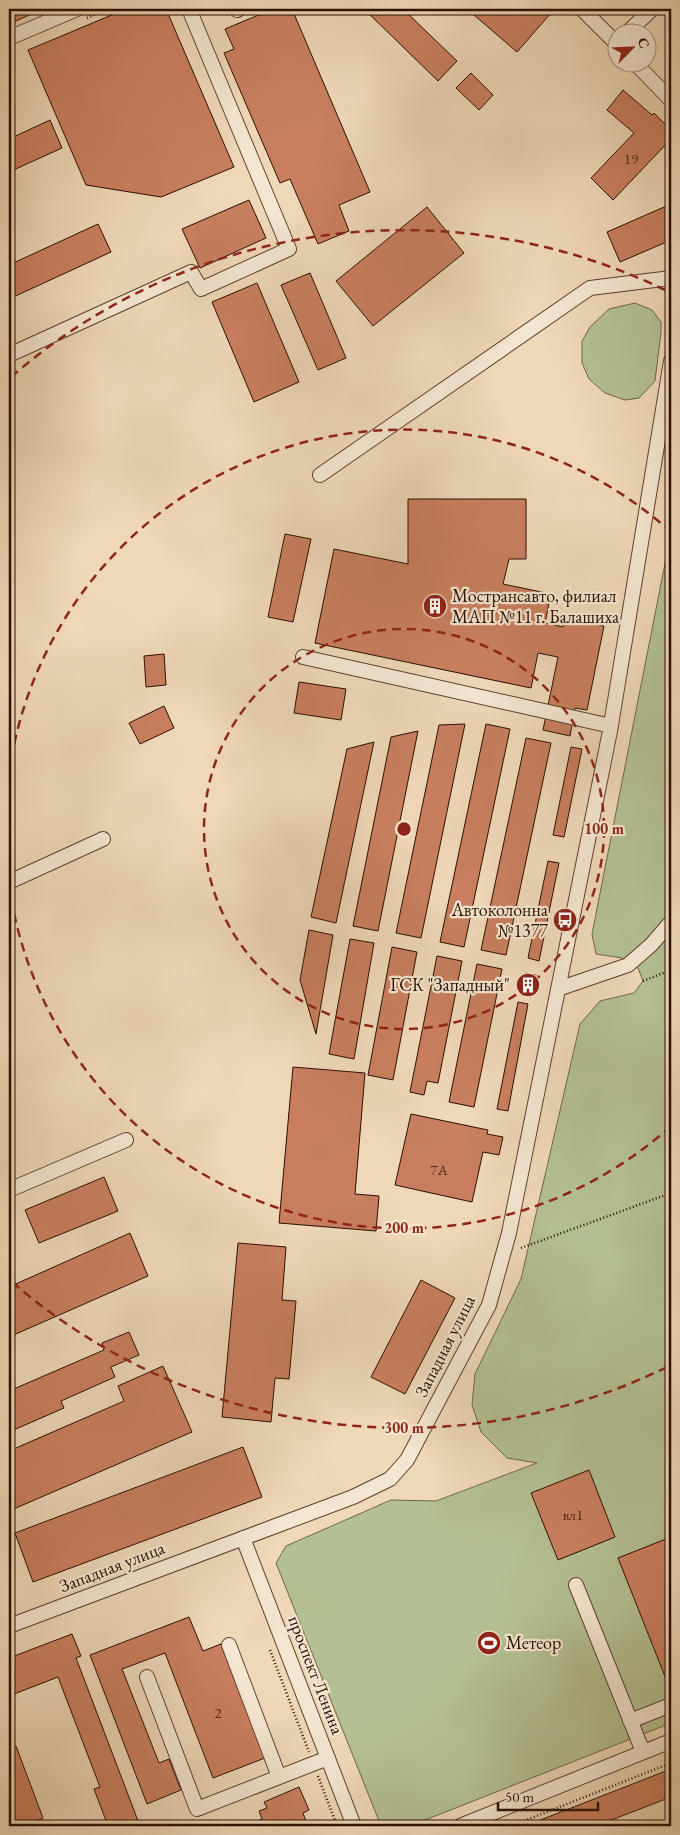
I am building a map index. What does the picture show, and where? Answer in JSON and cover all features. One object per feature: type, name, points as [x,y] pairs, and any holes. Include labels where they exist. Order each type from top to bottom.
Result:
[{"type":"street","points":[[9,38],[77,9]]},
{"type":"street","points":[[9,355],[191,272],[201,289],[289,249],[189,9]]},
{"type":"street","points":[[582,9],[591,25],[608,37]]},
{"type":"street","points":[[638,22],[652,9]]},
{"type":"street","points":[[644,72],[671,100]]},
{"type":"street","points":[[320,475],[590,288],[671,278]]},
{"type":"street","name":"Западная улица","points":[[9,1626],[353,1497],[390,1479],[407,1460],[489,1305],[509,1233],[611,726],[671,361]]},
{"type":"street","points":[[303,657],[611,726]]},
{"type":"street","points":[[9,882],[103,839]]},
{"type":"street","points":[[558,989],[628,965],[651,945],[671,922]]},
{"type":"street","points":[[9,1190],[126,1140]]},
{"type":"street","name":"проспект Ленина","points":[[244,1538],[354,1826]]},
{"type":"street","points":[[576,1585],[643,1752]]},
{"type":"street","points":[[229,1645],[279,1777]]},
{"type":"street","points":[[147,1677],[197,1808],[328,1758]]},
{"type":"street","points":[[630,1721],[671,1705]]},
{"type":"street","points":[[460,1826],[487,1821],[671,1741]]},
{"type":"path","points":[[643,981],[671,970]]},
{"type":"path","points":[[522,1248],[671,1193]]},
{"type":"path","points":[[268,1644],[337,1826]]},
{"type":"path","points":[[511,1826],[671,1763]]},
{"type":"path","points":[[649,1826],[671,1818]]},
{"type":"green space","points":[[635,303],[652,310],[661,322],[661,332],[655,381],[639,398],[625,400],[605,393],[589,379],[582,363],[582,341],[590,327],[609,309]]},
{"type":"green space","points":[[671,533],[671,1723],[410,1826],[381,1826],[276,1563],[286,1546],[391,1500],[436,1501],[537,1463],[507,1458],[481,1432],[472,1405],[475,1374],[521,1279],[580,1024],[600,1001],[634,993],[643,981],[638,968],[622,958],[596,954],[592,934]]},
{"type":"building","points":[[9,9],[43,9],[9,24]]},
{"type":"building","points":[[126,9],[166,9],[234,167],[161,197],[86,185],[28,50]]},
{"type":"building","points":[[273,9],[292,9],[370,192],[339,205],[349,231],[318,244],[290,179],[280,183],[224,53],[234,49],[225,29]]},
{"type":"building","points":[[364,9],[403,9],[457,61],[438,81]]},
{"type":"building","points":[[467,9],[545,9],[551,13],[517,52]]},
{"type":"building","points":[[471,73],[493,95],[479,110],[456,88]]},
{"type":"building","points":[[623,90],[652,115],[654,113],[671,130],[671,139],[613,200],[591,178],[634,133],[607,110]]},
{"type":"building","points":[[50,120],[62,148],[9,172],[9,139]]},
{"type":"building","points":[[249,200],[266,238],[200,268],[182,229]]},
{"type":"building","points":[[671,204],[671,240],[620,262],[607,232]]},
{"type":"building","points":[[427,207],[464,253],[373,326],[336,281]]},
{"type":"building","points":[[98,224],[111,252],[9,299],[9,265]]},
{"type":"building","points":[[310,273],[346,358],[318,370],[281,285]]},
{"type":"building","points":[[257,283],[299,382],[254,402],[212,302]]},
{"type":"building","name":"Мострансавто, филиал МАП №11 г. Балашиха","points":[[408,499],[526,499],[526,559],[509,559],[503,584],[551,594],[545,623],[563,627],[565,618],[604,626],[587,710],[575,708],[570,736],[543,730],[558,657],[538,653],[531,688],[315,643],[334,549],[408,564]]},
{"type":"building","points":[[285,534],[311,539],[293,622],[268,617]]},
{"type":"building","points":[[164,654],[166,685],[146,687],[144,656]]},
{"type":"building","points":[[299,682],[346,689],[341,720],[294,713]]},
{"type":"building","points":[[164,706],[174,728],[140,744],[129,723]]},
{"type":"building","points":[[465,724],[421,938],[396,933],[439,725]]},
{"type":"building","points":[[486,724],[510,729],[464,947],[440,942]]},
{"type":"building","points":[[418,731],[378,931],[353,926],[391,737]]},
{"type":"building","points":[[526,738],[551,743],[506,955],[481,950]]},
{"type":"building","points":[[374,742],[336,923],[311,917],[347,749]]},
{"type":"building","points":[[571,747],[582,749],[564,837],[553,835]]},
{"type":"building","points":[[548,861],[559,863],[539,961],[528,958]]},
{"type":"building","points":[[309,930],[333,935],[316,1034],[300,980]]},
{"type":"building","points":[[350,939],[374,943],[354,1059],[329,1054]]},
{"type":"building","points":[[392,947],[417,952],[393,1080],[368,1075]]},
{"type":"building","points":[[437,956],[462,961],[438,1083],[427,1081],[424,1095],[410,1092]]},
{"type":"building","points":[[477,964],[502,969],[474,1107],[449,1102]]},
{"type":"building","name":"ГСК \"Западный\"","points":[[525,973],[536,975],[531,997],[521,995]]},
{"type":"building","points":[[518,1002],[528,1004],[508,1111],[497,1109]]},
{"type":"building","points":[[293,1067],[365,1073],[355,1194],[379,1196],[376,1231],[279,1223]]},
{"type":"building","points":[[411,1114],[488,1130],[487,1134],[503,1137],[499,1155],[483,1152],[472,1202],[395,1185]]},
{"type":"building","points":[[104,1177],[118,1211],[39,1243],[25,1210]]},
{"type":"building","points":[[130,1233],[148,1276],[9,1337],[9,1287]]},
{"type":"building","points":[[238,1243],[286,1247],[282,1300],[296,1301],[289,1379],[275,1378],[271,1422],[222,1417]]},
{"type":"building","points":[[421,1280],[455,1298],[405,1394],[371,1377]]},
{"type":"building","points":[[129,1332],[139,1355],[111,1367],[115,1377],[61,1401],[64,1408],[9,1432],[9,1391],[104,1350],[102,1343]]},
{"type":"building","points":[[163,1366],[192,1432],[9,1511],[9,1451],[124,1401],[118,1386]]},
{"type":"building","points":[[243,1447],[262,1497],[33,1582],[15,1533]]},
{"type":"building","points":[[589,1470],[615,1537],[558,1560],[531,1493]]},
{"type":"building","points":[[671,1537],[671,1689],[670,1689],[618,1558]]},
{"type":"building","points":[[189,1617],[203,1651],[221,1644],[265,1758],[213,1778],[165,1653],[122,1669],[159,1763],[169,1759],[181,1790],[147,1804],[90,1655]]},
{"type":"building","points":[[72,1634],[81,1656],[76,1658],[140,1826],[108,1826],[94,1789],[100,1787],[58,1677],[9,1696],[9,1658]]},
{"type":"building","points":[[16,1746],[43,1818],[32,1823],[33,1826],[9,1826],[9,1749]]},
{"type":"building","points":[[671,1769],[671,1797],[596,1826],[525,1826]]},
{"type":"building","points":[[299,1787],[309,1810],[303,1813],[307,1824],[302,1826],[244,1826],[262,1819],[259,1811],[267,1808],[264,1802]]},
{"type":"place","name":"Мострансавто, филиал МАП №11 г. Балашиха","points":[[435,606]]},
{"type":"place","name":"Автоколонна №1377","points":[[565,920]]},
{"type":"place","name":"ГСК \"Западный\"","points":[[528,985]]},
{"type":"place","name":"Метеор","points":[[489,1643]]}]
